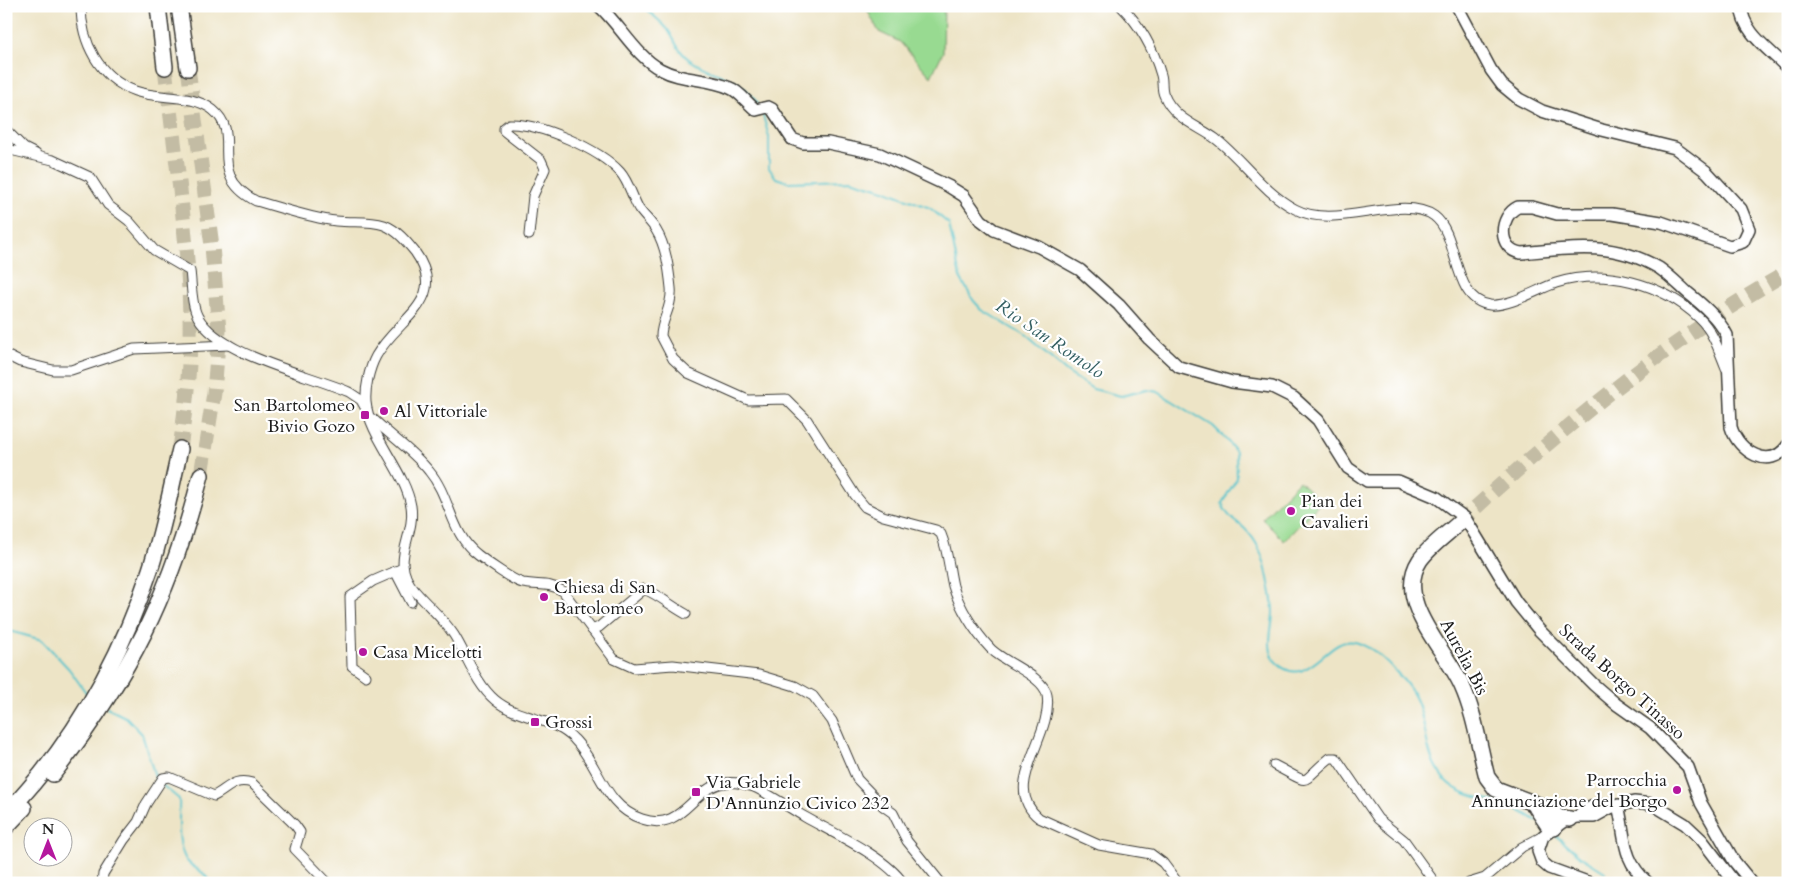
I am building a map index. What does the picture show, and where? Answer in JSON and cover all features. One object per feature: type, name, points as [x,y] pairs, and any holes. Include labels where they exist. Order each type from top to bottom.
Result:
[{"type":"highway","points":[[158,6],[165,67]]},
{"type":"highway","points":[[179,6],[188,68]]},
{"type":"highway","points":[[6,814],[62,745],[81,717],[119,648],[150,569],[180,449]]},
{"type":"highway","points":[[6,827],[78,743],[112,694],[136,652],[177,559],[201,475]]},
{"type":"highway","name":"Aurelia Bis","points":[[1458,523],[1420,560],[1412,576],[1413,598],[1462,685],[1472,713],[1490,782],[1496,789],[1528,802],[1541,812],[1562,822]]},
{"type":"street","points":[[81,6],[81,26],[88,46],[95,60],[107,73],[135,91],[183,99],[212,109],[219,116],[225,126],[227,138],[226,166],[230,177],[245,195],[256,201],[335,221],[380,224],[393,229],[405,239],[416,254],[425,268],[427,281],[425,294],[419,306],[376,356],[370,374],[366,402],[369,415],[429,470],[444,496],[455,528],[462,540],[478,555],[522,583],[551,584],[563,591],[614,659],[634,668],[674,665],[759,675],[795,686],[813,696],[832,722],[857,779],[871,795],[892,813],[907,841],[941,883]]},
{"type":"street","name":"Strada Borgo Tinasso","points":[[599,6],[615,21],[638,52],[659,68],[685,80],[732,88],[756,110],[768,107],[772,109],[792,138],[803,143],[828,143],[880,154],[948,186],[964,196],[981,220],[994,230],[1039,247],[1080,270],[1119,305],[1149,339],[1179,368],[1232,382],[1272,387],[1294,398],[1318,420],[1348,468],[1366,481],[1398,481],[1436,497],[1465,518],[1516,602],[1539,630],[1594,685],[1616,704],[1650,728],[1688,767],[1701,803],[1734,861],[1752,883]]},
{"type":"street","points":[[1120,6],[1136,21],[1148,39],[1162,77],[1163,95],[1176,112],[1190,124],[1214,138],[1234,154],[1267,189],[1297,210],[1316,214],[1357,215],[1408,208],[1425,210],[1437,219],[1447,234],[1461,279],[1479,300],[1490,305],[1507,302],[1554,283],[1578,277],[1603,276],[1628,281],[1661,292],[1700,319],[1716,342],[1728,373]]},
{"type":"street","points":[[1457,6],[1491,70],[1502,85],[1519,99],[1542,111],[1602,130],[1675,148],[1707,172],[1741,209],[1748,225],[1747,234],[1739,244],[1730,246],[1660,222],[1597,213],[1557,214],[1532,207],[1515,208],[1505,222],[1505,244],[1512,252],[1521,253],[1575,247],[1596,247],[1631,256],[1659,268],[1698,301],[1721,325],[1728,342],[1731,427],[1734,438],[1742,448],[1755,455],[1765,457],[1778,454],[1788,445]]},
{"type":"street","points":[[1741,6],[1743,20],[1771,53],[1788,69]]},
{"type":"street","points":[[529,235],[533,196],[545,169],[541,160],[504,132],[504,128],[510,124],[532,128],[583,146],[612,164],[627,182],[640,210],[655,228],[661,239],[668,268],[672,299],[661,336],[680,368],[688,374],[730,394],[748,400],[786,399],[807,420],[855,496],[865,507],[883,516],[936,530],[941,534],[956,595],[980,636],[1001,658],[1032,676],[1045,688],[1047,703],[1041,733],[1023,785],[1024,800],[1032,812],[1039,818],[1099,845],[1151,854],[1163,863],[1178,883]]},
{"type":"street","points":[[6,130],[24,148],[90,177],[108,205],[129,221],[154,250],[190,272],[197,316],[213,336],[258,359],[349,392],[361,400],[411,505],[411,520],[399,570],[411,602]]},
{"type":"street","points":[[6,150],[41,156]]},
{"type":"street","points":[[6,355],[20,362],[53,370],[71,370],[134,349],[229,345]]},
{"type":"street","points":[[366,676],[352,666],[350,598],[373,581],[399,570]]},
{"type":"street","points":[[399,570],[453,634],[486,690],[506,707],[556,726],[571,735],[581,746],[606,791],[628,812],[641,819],[654,822],[666,820],[681,815],[700,795],[712,787],[724,783],[741,783],[767,795],[888,866],[903,883]]},
{"type":"street","points":[[592,630],[599,627],[644,589],[654,593],[667,604],[686,614]]},
{"type":"street","points":[[1274,765],[1296,779],[1304,781],[1310,778],[1330,758],[1336,758],[1378,819],[1404,840],[1435,883]]},
{"type":"street","points":[[102,883],[103,874],[138,822],[146,804],[163,778],[169,777],[214,796],[235,782],[243,780],[252,783],[295,825],[300,832],[295,849],[328,883]]},
{"type":"street","points":[[1469,883],[1485,878],[1522,847],[1562,822],[1610,807],[1634,802],[1652,804],[1674,815],[1702,840],[1735,883]]},
{"type":"street","points":[[1610,807],[1629,859],[1637,872],[1648,883]]},
{"type":"street","points":[[1562,822],[1538,852],[1542,862],[1549,868],[1590,883]]},
{"type":"green space","points":[[865,6],[944,6],[943,52],[931,77],[900,42],[879,32]]},
{"type":"green space","name":"Pian dei Cavalieri","points":[[1299,481],[1321,502],[1284,541],[1262,519]]},
{"type":"waterway","name":"Rio San Romolo","points":[[642,6],[659,20],[686,57],[735,82],[750,94],[757,103]]},
{"type":"waterway","name":"Rio San Romolo","points":[[762,112],[769,137],[769,168],[776,178],[788,182],[850,180],[881,189],[930,208],[949,224],[960,277],[973,300],[982,310],[1025,336],[1068,373],[1093,389],[1121,396],[1147,390],[1158,392],[1213,426],[1236,452],[1237,478],[1222,503],[1228,514],[1254,539],[1263,558],[1273,612],[1270,645],[1273,658],[1277,663],[1287,670],[1296,672],[1314,664],[1330,650],[1346,642],[1356,642],[1371,649],[1383,658],[1413,693],[1420,709],[1429,750],[1445,780],[1451,786],[1466,794],[1507,805],[1537,821]]},
{"type":"waterway","points":[[6,630],[42,640],[69,669],[87,694]]},
{"type":"waterway","points":[[107,708],[127,718],[142,734],[158,782]]},
{"type":"waterway","points":[[162,785],[179,799],[179,837],[185,858],[190,865],[205,875],[209,883]]},
{"type":"waterway","name":"Rio San Romolo","points":[[1555,835],[1581,857],[1605,872]]},
{"type":"tunnel","points":[[165,67],[184,222],[189,285],[190,349],[180,449]]},
{"type":"tunnel","points":[[188,68],[212,246],[219,331],[214,393],[201,475]]},
{"type":"tunnel","points":[[1459,523],[1536,454],[1616,388],[1700,327],[1788,272]]},
{"type":"place","name":"Al Vittoriale","points":[[384,411]]},
{"type":"place","name":"San Bartolomeo Bivio Gozo","points":[[365,415]]},
{"type":"place","name":"Pian dei Cavalieri","points":[[1291,511]]},
{"type":"place","name":"Chiesa di San Bartolomeo","points":[[544,597]]},
{"type":"place","name":"Casa Micelotti","points":[[363,652]]},
{"type":"place","name":"Grossi","points":[[535,722]]},
{"type":"place","name":"Parrocchia Annunciazione del Borgo","points":[[1677,790]]},
{"type":"place","name":"Via Gabriele D'Annunzio Civico 232","points":[[696,792]]}]
